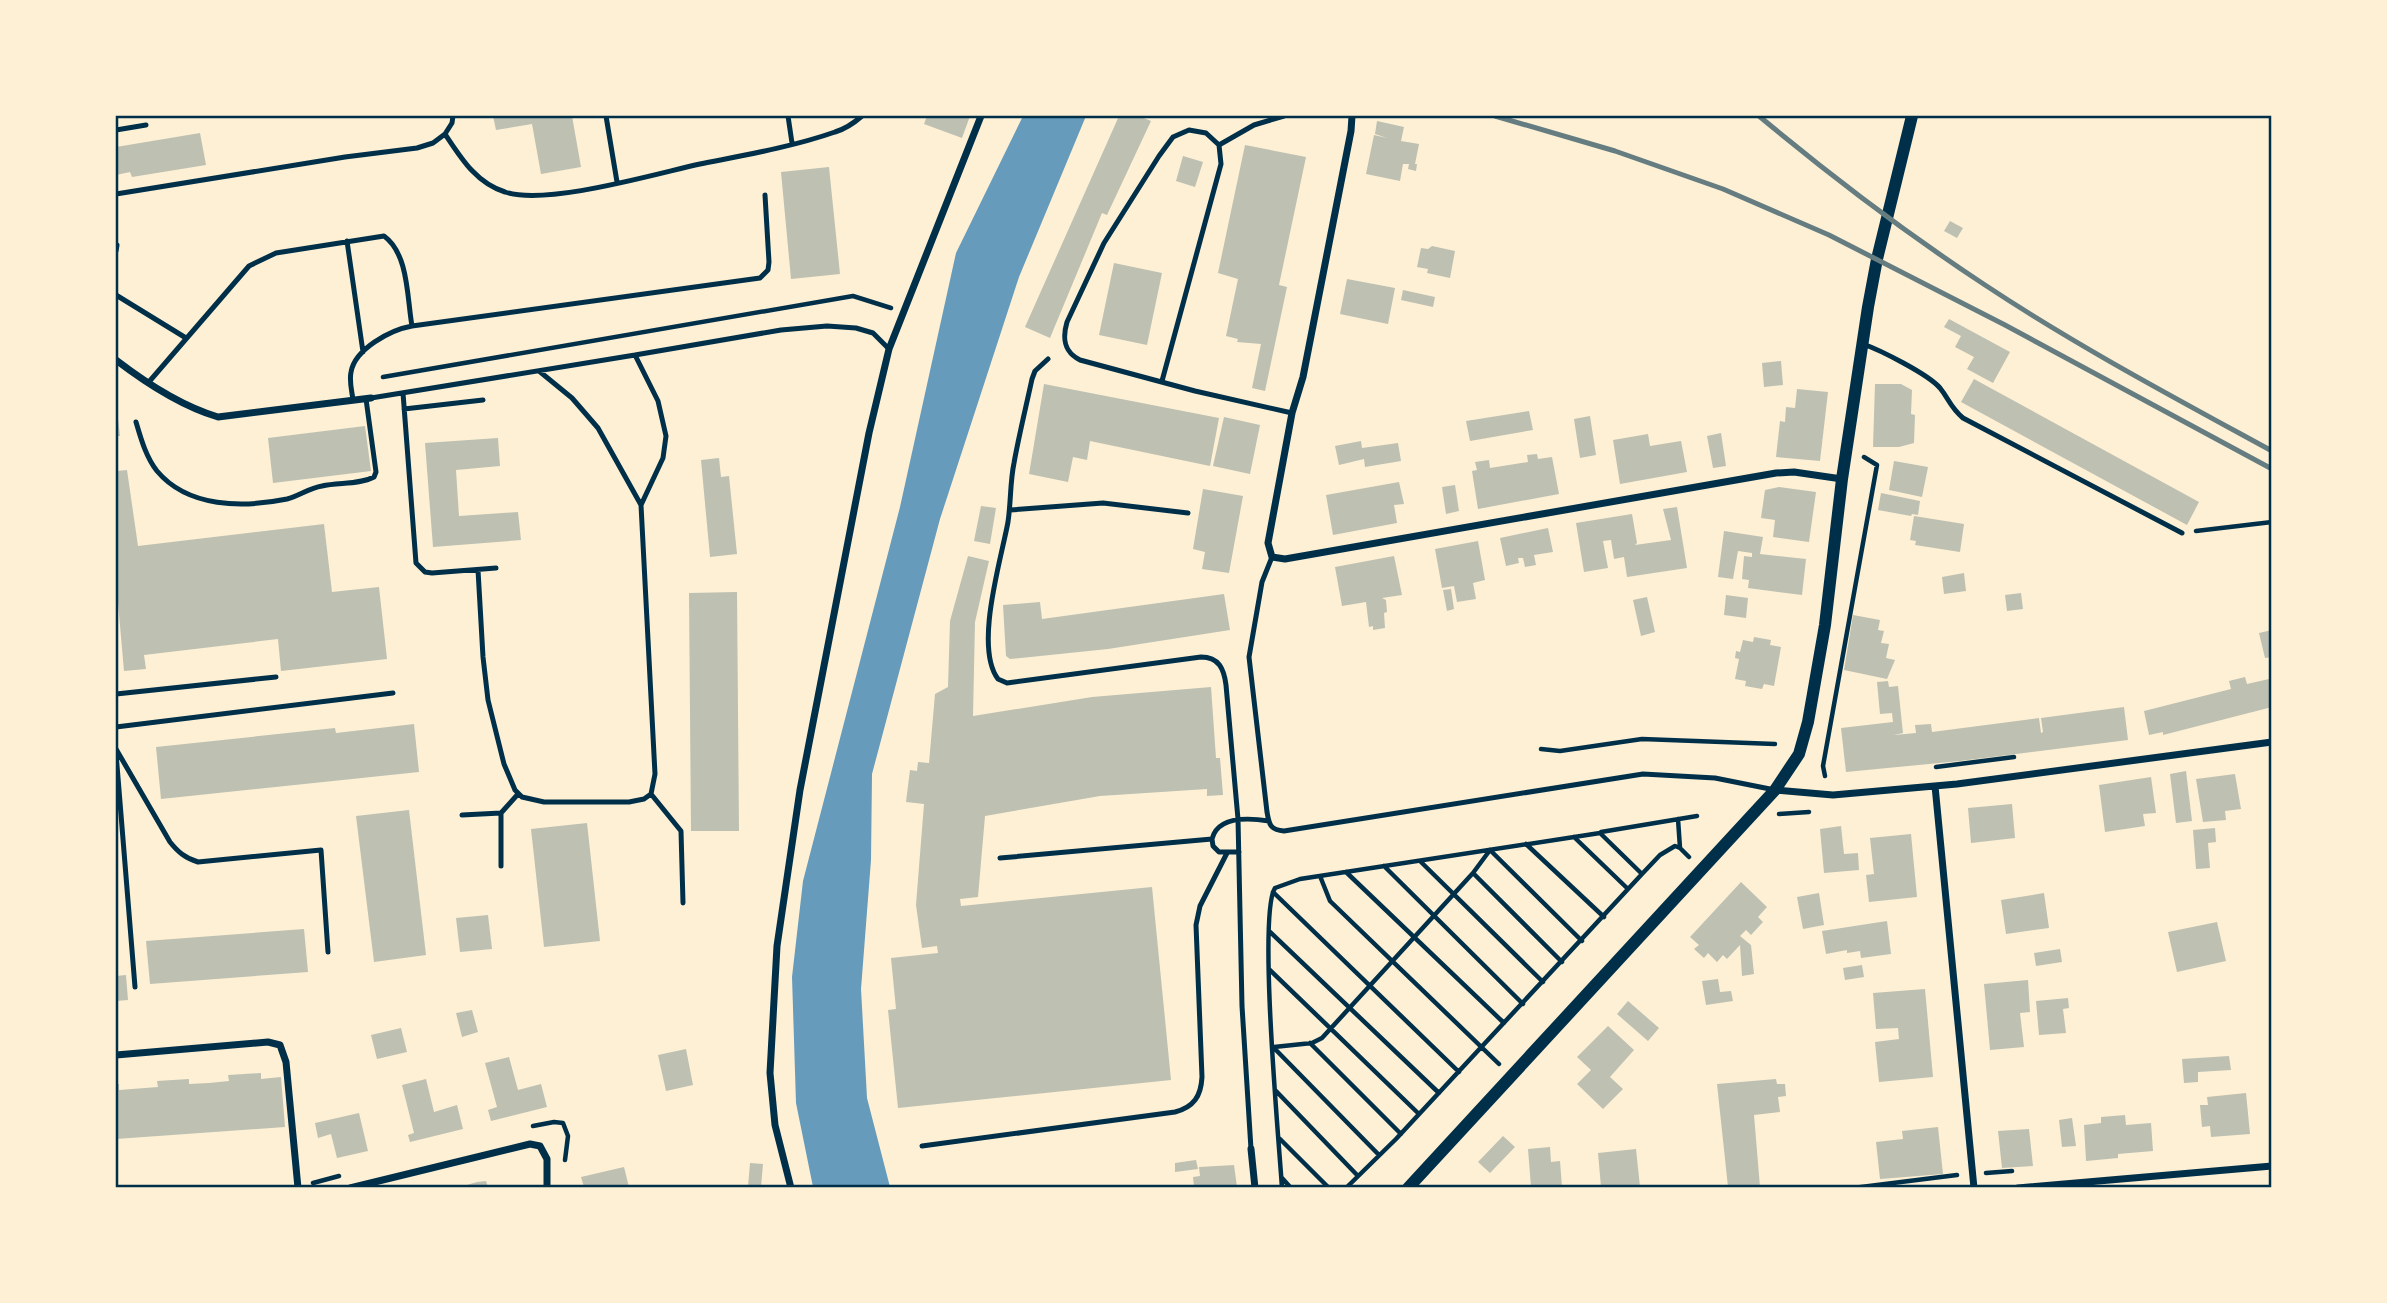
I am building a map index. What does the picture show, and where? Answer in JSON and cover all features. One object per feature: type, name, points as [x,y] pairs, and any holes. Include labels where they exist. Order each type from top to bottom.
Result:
[{"type":"street","points":[[791,1188],[775,1125],[770,1073],[777,946],[800,790],[869,433],[889,349],[981,116]]},
{"type":"street","points":[[1352,116],[1303,377],[1292,413],[1268,543],[1272,557],[1279,559],[1299,556],[1776,473],[1794,472],[1842,479]]},
{"type":"street","points":[[1408,1188],[1775,790],[1799,754],[1808,722],[1825,625],[1861,344],[1877,259],[1912,116]]},
{"type":"street","points":[[116,360],[148,383],[207,414],[218,417],[368,398]]},
{"type":"street","points":[[1775,790],[1833,795],[1935,786],[2272,742]]},
{"type":"street","points":[[1935,786],[1974,1188]]},
{"type":"street","points":[[116,1055],[268,1042],[280,1045],[286,1062],[299,1188]]},
{"type":"street","points":[[350,1188],[530,1144],[540,1146],[546,1153],[547,1188]]},
{"type":"street","points":[[1251,1149],[1255,1188]]},
{"type":"street","points":[[2018,1188],[2272,1166]]},
{"type":"lane","points":[[116,194],[345,156],[416,148],[433,143],[445,134],[453,116]]},
{"type":"lane","points":[[606,116],[617,183]]},
{"type":"lane","points":[[788,116],[792,143]]},
{"type":"lane","points":[[445,134],[478,177],[504,192],[536,196],[617,183],[834,133],[862,116]]},
{"type":"lane","points":[[1219,145],[1243,130],[1284,116]]},
{"type":"lane","points":[[116,131],[146,125]]},
{"type":"lane","points":[[1162,382],[1219,175],[1219,145],[1206,133],[1189,130],[1181,132],[1167,146],[1104,243],[1063,333],[1068,351],[1080,360],[1162,382],[1292,413]]},
{"type":"lane","points":[[353,400],[351,370],[363,352],[392,333],[412,326],[760,278],[768,270],[769,262],[765,195]]},
{"type":"lane","points":[[148,383],[249,266],[276,253],[380,236],[392,243],[402,270],[412,326]]},
{"type":"lane","points":[[347,241],[363,352]]},
{"type":"lane","points":[[116,295],[186,338]]},
{"type":"lane","points":[[136,422],[157,471],[181,491],[217,503],[282,500],[324,485],[369,480],[374,477],[376,472],[368,398],[781,330],[815,327],[864,330],[878,337],[889,349]]},
{"type":"lane","points":[[1861,344],[1877,349],[1933,382],[1963,418],[2182,533]]},
{"type":"lane","points":[[635,355],[659,401],[666,436],[663,458],[641,505]]},
{"type":"lane","points":[[1048,359],[1035,371],[1032,379],[1014,463],[1010,510],[991,602],[989,640],[992,665],[995,676],[1003,682],[1014,682],[1207,657],[1215,660],[1225,677],[1238,819],[1242,1006],[1251,1149]]},
{"type":"lane","points":[[478,570],[488,700],[504,764],[518,794],[544,802],[629,802],[644,799],[651,794],[655,774],[641,505],[598,428],[572,398],[539,371]]},
{"type":"lane","points":[[403,393],[416,563],[425,572],[432,573],[496,568]]},
{"type":"lane","points":[[404,410],[483,400]]},
{"type":"lane","points":[[1010,510],[1103,503],[1188,513]]},
{"type":"lane","points":[[1270,824],[1249,657],[1262,582],[1272,557]]},
{"type":"lane","points":[[116,694],[276,677]]},
{"type":"lane","points":[[116,727],[393,694]]},
{"type":"lane","points":[[116,749],[170,842],[177,852],[188,859],[198,862],[321,850],[328,952]]},
{"type":"lane","points":[[116,749],[135,987]]},
{"type":"lane","points":[[1239,852],[1227,853],[1216,849],[1212,839],[1217,829],[1238,819],[1270,824],[1284,831],[1643,774],[1715,778],[1775,790]]},
{"type":"lane","points":[[501,866],[501,813],[518,794]]},
{"type":"lane","points":[[651,794],[681,831],[683,903]]},
{"type":"lane","points":[[462,814],[501,813]]},
{"type":"lane","points":[[1000,858],[1212,839]]},
{"type":"lane","points":[[922,1146],[1175,1112],[1196,1101],[1200,1094],[1202,1077],[1195,937],[1197,915],[1203,897],[1227,853]]},
{"type":"path","points":[[374,379],[853,296],[905,312]]},
{"type":"path","points":[[1825,776],[1823,765],[1877,465],[1847,446]]},
{"type":"path","points":[[2182,533],[2272,522]]},
{"type":"path","points":[[1541,749],[1560,751],[1642,739],[1775,744]]},
{"type":"path","points":[[1933,767],[2024,756]]},
{"type":"path","points":[[1825,776],[1833,778]]},
{"type":"path","points":[[1775,814],[1825,776]]},
{"type":"path","points":[[1273,891],[1286,883],[1320,876],[1697,816]]},
{"type":"path","points":[[1678,819],[1680,848]]},
{"type":"path","points":[[1600,833],[1642,874]]},
{"type":"path","points":[[1574,837],[1629,889]]},
{"type":"path","points":[[1526,844],[1604,916]]},
{"type":"path","points":[[1346,1188],[1401,1134],[1660,855],[1675,846],[1701,870]]},
{"type":"path","points":[[1273,1047],[1317,1041],[1454,894],[1490,850]]},
{"type":"path","points":[[1490,850],[1581,941]]},
{"type":"path","points":[[1420,861],[1543,982]]},
{"type":"path","points":[[1384,866],[1522,1004]]},
{"type":"path","points":[[1346,872],[1504,1023]]},
{"type":"path","points":[[1473,873],[1562,962]]},
{"type":"path","points":[[1320,876],[1330,901],[1481,1047]]},
{"type":"path","points":[[1273,891],[1269,932],[1270,970],[1282,1188]]},
{"type":"path","points":[[1273,891],[1458,1072]]},
{"type":"path","points":[[1269,932],[1439,1093]]},
{"type":"path","points":[[1270,970],[1419,1114]]},
{"type":"path","points":[[1310,1043],[1401,1134]]},
{"type":"path","points":[[1273,1047],[1379,1155]]},
{"type":"path","points":[[1276,1091],[1357,1176]]},
{"type":"path","points":[[1279,1138],[1329,1188]]},
{"type":"path","points":[[1281,1178],[1291,1188]]},
{"type":"water","points":[[1023,116],[1086,116],[1019,277],[940,519],[872,774],[871,860],[861,989],[867,1098],[890,1187],[813,1187],[796,1103],[792,977],[803,881],[900,507],[956,253]]},
{"type":"building","points":[[493,116],[572,116],[581,167],[541,174],[532,124],[496,130]]},
{"type":"building","points":[[927,116],[970,116],[962,138],[924,124]]},
{"type":"building","points":[[1119,116],[1139,116],[1151,121],[1107,215],[1102,213],[1050,338],[1025,327]]},
{"type":"building","points":[[1377,121],[1404,127],[1401,141],[1419,144],[1416,171],[1408,169],[1409,164],[1403,164],[1400,181],[1366,174],[1374,135],[1387,138],[1375,134]]},
{"type":"building","points":[[200,133],[206,165],[132,177],[130,172],[116,175],[116,147]]},
{"type":"building","points":[[1245,145],[1306,157],[1279,285],[1287,287],[1265,391],[1252,388],[1261,344],[1237,342],[1238,339],[1226,336],[1238,279],[1218,273]]},
{"type":"building","points":[[1183,156],[1203,162],[1195,187],[1176,181]]},
{"type":"building","points":[[829,167],[840,274],[791,279],[781,172]]},
{"type":"building","points":[[1950,221],[1963,228],[1957,238],[1944,231]]},
{"type":"building","points":[[1432,246],[1455,251],[1450,278],[1427,273],[1428,269],[1417,267],[1421,248],[1428,249]]},
{"type":"building","points":[[1114,263],[1162,273],[1147,345],[1099,335]]},
{"type":"building","points":[[1347,279],[1395,288],[1388,324],[1340,314]]},
{"type":"building","points":[[1403,290],[1435,297],[1433,307],[1401,300]]},
{"type":"building","points":[[1949,319],[2010,352],[1993,383],[1967,369],[1974,357],[1955,347],[1961,336],[1944,327]]},
{"type":"building","points":[[1781,361],[1783,385],[1764,387],[1762,363]]},
{"type":"building","points":[[1974,379],[2199,502],[2187,525],[1961,402]]},
{"type":"building","points":[[1044,384],[1219,418],[1210,466],[1090,441],[1087,460],[1073,457],[1068,482],[1029,474]]},
{"type":"building","points":[[1875,384],[1901,384],[1912,390],[1914,443],[1899,447],[1873,447]]},
{"type":"building","points":[[1797,389],[1828,392],[1820,461],[1776,457],[1780,421],[1785,422],[1786,407],[1795,408]]},
{"type":"building","points":[[117,410],[120,436],[116,436]]},
{"type":"building","points":[[1529,411],[1533,430],[1470,441],[1466,421]]},
{"type":"building","points":[[1590,416],[1596,455],[1580,458],[1574,419]]},
{"type":"building","points":[[1224,417],[1260,425],[1250,474],[1213,466]]},
{"type":"building","points":[[365,426],[371,471],[273,483],[268,438]]},
{"type":"building","points":[[1721,433],[1726,466],[1713,468],[1707,436]]},
{"type":"building","points":[[1648,434],[1650,446],[1681,441],[1687,472],[1620,484],[1613,440]]},
{"type":"building","points":[[498,438],[500,466],[456,470],[459,516],[518,512],[521,540],[433,547],[425,443]]},
{"type":"building","points":[[1361,441],[1362,448],[1398,443],[1401,461],[1365,467],[1364,459],[1339,465],[1335,446]]},
{"type":"building","points":[[1537,454],[1538,459],[1552,457],[1559,494],[1478,509],[1472,471],[1477,470],[1475,462],[1489,460],[1490,468],[1528,462],[1527,455]]},
{"type":"building","points":[[719,458],[721,477],[729,476],[737,554],[710,557],[701,460]]},
{"type":"building","points":[[1894,461],[1928,467],[1922,497],[1889,490]]},
{"type":"building","points":[[127,470],[138,546],[324,524],[332,592],[379,587],[387,659],[281,671],[278,639],[144,655],[146,669],[124,671],[116,580],[116,471]]},
{"type":"building","points":[[1399,482],[1404,504],[1394,505],[1397,523],[1333,535],[1326,495]]},
{"type":"building","points":[[1455,485],[1459,511],[1446,514],[1442,487]]},
{"type":"building","points":[[1779,487],[1816,492],[1809,542],[1773,537],[1775,520],[1761,518],[1765,490]]},
{"type":"building","points":[[1203,489],[1243,496],[1229,573],[1202,569],[1205,552],[1193,549]]},
{"type":"building","points":[[1881,493],[1920,501],[1918,515],[1878,510]]},
{"type":"building","points":[[981,506],[996,508],[990,544],[974,541]]},
{"type":"building","points":[[1677,507],[1687,568],[1627,577],[1624,557],[1614,559],[1611,540],[1603,541],[1608,568],[1584,572],[1576,523],[1632,514],[1637,543],[1635,545],[1671,540],[1663,509]]},
{"type":"building","points":[[1914,516],[1964,524],[1960,552],[1915,545],[1916,541],[1910,540]]},
{"type":"building","points":[[1548,528],[1553,552],[1534,555],[1536,565],[1525,567],[1523,558],[1518,558],[1519,563],[1506,566],[1500,538]]},
{"type":"building","points":[[1724,531],[1763,537],[1760,554],[1806,559],[1802,595],[1748,588],[1749,580],[1742,579],[1744,556],[1752,557],[1752,553],[1738,551],[1733,579],[1718,577]]},
{"type":"building","points":[[1478,541],[1485,580],[1473,583],[1476,599],[1457,602],[1454,586],[1442,588],[1435,549]]},
{"type":"building","points":[[968,556],[989,561],[975,622],[973,716],[1092,697],[1211,687],[1216,758],[1220,758],[1223,795],[1207,796],[1207,789],[1100,796],[985,816],[978,897],[960,899],[961,906],[1152,887],[1171,1080],[898,1108],[888,1010],[896,1009],[891,958],[938,953],[937,946],[922,948],[916,905],[924,804],[906,802],[910,770],[917,771],[918,762],[929,763],[935,694],[948,687],[950,621]]},
{"type":"building","points":[[1394,556],[1402,595],[1382,598],[1386,600],[1385,628],[1373,630],[1373,626],[1369,627],[1366,602],[1342,606],[1335,567]]},
{"type":"building","points":[[1964,573],[1966,591],[1944,594],[1942,577]]},
{"type":"building","points":[[1451,589],[1454,609],[1447,611],[1443,590]]},
{"type":"building","points":[[737,592],[739,831],[691,831],[689,593]]},
{"type":"building","points":[[2021,593],[2023,609],[2007,611],[2005,595]]},
{"type":"building","points":[[1224,594],[1230,630],[1108,649],[1010,659],[1006,656],[1003,605],[1040,602],[1042,619]]},
{"type":"building","points":[[1726,595],[1748,598],[1746,618],[1724,615]]},
{"type":"building","points":[[1647,597],[1655,632],[1641,636],[1633,600]]},
{"type":"building","points":[[1853,615],[1880,620],[1878,630],[1884,631],[1881,643],[1889,644],[1886,658],[1895,660],[1887,679],[1844,670]]},
{"type":"building","points":[[2272,630],[2272,657],[2265,658],[2259,633]]},
{"type":"building","points":[[1754,637],[1771,640],[1770,645],[1781,647],[1774,686],[1764,684],[1762,689],[1745,686],[1746,681],[1735,679],[1739,659],[1735,658],[1736,651],[1740,652],[1743,640],[1753,642]]},
{"type":"building","points":[[2245,677],[2247,684],[2269,679],[2272,707],[2163,735],[2163,732],[2149,735],[2144,711],[2231,689],[2229,681]]},
{"type":"building","points":[[1888,681],[1889,687],[1898,686],[1903,733],[1894,735],[1916,733],[1915,725],[1931,724],[1932,732],[2039,718],[2041,733],[2041,718],[2124,707],[2128,740],[1846,772],[1841,728],[1893,722],[1892,713],[1880,714],[1877,682]]},
{"type":"building","points":[[414,724],[419,772],[161,799],[156,747],[335,728],[336,733]]},
{"type":"building","points":[[2186,771],[2192,821],[2176,823],[2170,774]]},
{"type":"building","points":[[2235,774],[2241,809],[2225,811],[2226,820],[2203,822],[2196,779]]},
{"type":"building","points":[[2151,777],[2156,813],[2143,814],[2145,826],[2105,832],[2099,785]]},
{"type":"building","points":[[2012,804],[2015,838],[1971,843],[1968,808]]},
{"type":"building","points":[[409,810],[426,955],[374,962],[356,816]]},
{"type":"building","points":[[587,823],[600,941],[544,947],[531,829]]},
{"type":"building","points":[[1841,826],[1844,854],[1858,853],[1859,870],[1824,873],[1820,829]]},
{"type":"building","points":[[2215,828],[2216,842],[2208,843],[2210,868],[2196,869],[2193,830]]},
{"type":"building","points":[[1911,834],[1917,897],[1869,902],[1866,875],[1874,874],[1870,838]]},
{"type":"building","points":[[1741,882],[1767,907],[1758,917],[1763,922],[1751,935],[1746,930],[1740,936],[1751,945],[1754,974],[1742,976],[1740,945],[1727,959],[1723,955],[1717,962],[1708,953],[1704,958],[1694,949],[1699,945],[1690,937]]},
{"type":"building","points":[[1819,893],[1824,925],[1803,929],[1797,897]]},
{"type":"building","points":[[2044,893],[2049,928],[2006,934],[2001,900]]},
{"type":"building","points":[[488,915],[492,949],[460,952],[456,918]]},
{"type":"building","points":[[1887,921],[1891,954],[1861,958],[1860,951],[1847,953],[1847,950],[1826,954],[1822,931]]},
{"type":"building","points":[[2217,922],[2226,961],[2177,972],[2168,932]]},
{"type":"building","points":[[304,929],[308,972],[150,984],[146,941]]},
{"type":"building","points":[[2060,949],[2062,962],[2036,966],[2034,953]]},
{"type":"building","points":[[1862,965],[1864,977],[1845,980],[1843,968]]},
{"type":"building","points":[[126,975],[128,1000],[116,1001],[116,976]]},
{"type":"building","points":[[1718,979],[1720,992],[1731,991],[1733,1001],[1706,1005],[1702,981]]},
{"type":"building","points":[[2028,980],[2030,1012],[2020,1013],[2024,1047],[1990,1050],[1984,984]]},
{"type":"building","points":[[1925,989],[1933,1077],[1879,1082],[1875,1042],[1899,1039],[1898,1028],[1876,1029],[1873,993]]},
{"type":"building","points":[[2068,998],[2069,1008],[2063,1009],[2066,1033],[2039,1035],[2036,1001]]},
{"type":"building","points":[[1628,1001],[1659,1028],[1648,1041],[1617,1014]]},
{"type":"building","points":[[472,1010],[478,1032],[462,1037],[456,1013]]},
{"type":"building","points":[[1608,1026],[1634,1050],[1610,1077],[1623,1089],[1603,1109],[1577,1084],[1591,1070],[1577,1057]]},
{"type":"building","points":[[401,1028],[407,1052],[377,1059],[371,1035]]},
{"type":"building","points":[[686,1049],[693,1085],[666,1091],[658,1055]]},
{"type":"building","points":[[2229,1056],[2231,1070],[2198,1072],[2198,1082],[2184,1083],[2182,1059]]},
{"type":"building","points":[[509,1057],[518,1090],[541,1084],[547,1107],[491,1121],[488,1110],[497,1107],[485,1063]]},
{"type":"building","points":[[261,1073],[261,1079],[281,1077],[285,1127],[116,1139],[116,1084],[119,1084],[119,1090],[158,1087],[157,1081],[189,1079],[189,1084],[209,1083],[229,1081],[228,1075]]},
{"type":"building","points":[[426,1079],[434,1112],[457,1105],[463,1129],[410,1142],[408,1135],[414,1133],[402,1085]]},
{"type":"building","points":[[1776,1079],[1777,1084],[1785,1084],[1786,1096],[1778,1097],[1780,1112],[1754,1115],[1760,1187],[1728,1187],[1717,1084]]},
{"type":"building","points":[[2246,1093],[2250,1134],[2211,1137],[2210,1126],[2202,1127],[2200,1105],[2208,1105],[2207,1097]]},
{"type":"building","points":[[359,1113],[368,1151],[337,1158],[331,1134],[318,1138],[315,1123]]},
{"type":"building","points":[[2125,1115],[2126,1125],[2151,1123],[2153,1151],[2118,1154],[2118,1158],[2086,1161],[2084,1125],[2101,1123],[2101,1117]]},
{"type":"building","points":[[2072,1118],[2076,1146],[2062,1147],[2059,1120]]},
{"type":"building","points":[[1938,1127],[1943,1174],[1880,1179],[1876,1142],[1903,1139],[1902,1131]]},
{"type":"building","points":[[2029,1129],[2033,1166],[2002,1168],[1998,1131]]},
{"type":"building","points":[[1503,1136],[1515,1147],[1490,1173],[1478,1162]]},
{"type":"building","points":[[1550,1147],[1551,1162],[1560,1161],[1562,1187],[1531,1187],[1528,1149]]},
{"type":"building","points":[[1636,1149],[1640,1187],[1601,1187],[1598,1153]]},
{"type":"building","points":[[1196,1160],[1198,1169],[1175,1172],[1175,1163]]},
{"type":"building","points":[[750,1163],[763,1164],[761,1187],[748,1187]]},
{"type":"building","points":[[1234,1165],[1237,1187],[1194,1187],[1193,1177],[1200,1176],[1199,1167]]},
{"type":"building","points":[[624,1167],[629,1187],[584,1187],[581,1177]]},
{"type":"building","points":[[486,1181],[488,1187],[460,1187],[477,1182]]},
{"type":"railway","points":[[1495,116],[1615,151],[1723,189],[1829,235],[2005,325],[2272,469]]},
{"type":"railway","points":[[1759,116],[1869,204],[1985,285],[2091,350],[2272,451]]}]
